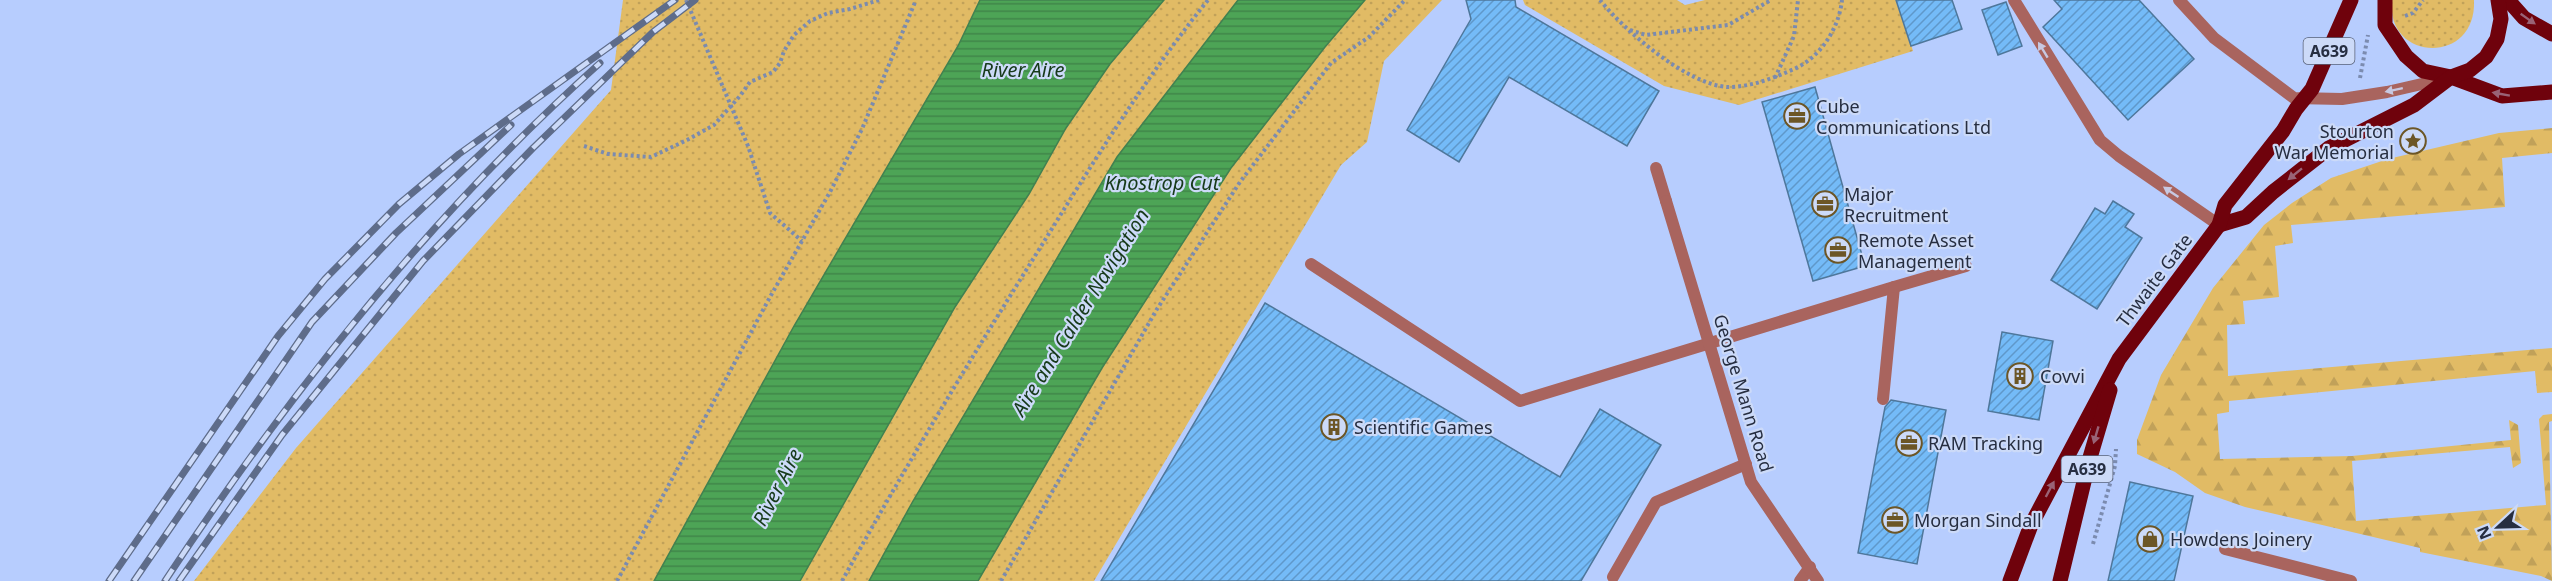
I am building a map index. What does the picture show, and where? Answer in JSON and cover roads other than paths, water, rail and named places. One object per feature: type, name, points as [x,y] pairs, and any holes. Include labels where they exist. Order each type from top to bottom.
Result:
[{"type":"main road","name":"Thwaite Gate","points":[[2010,581],[2031,525],[2119,359],[2219,225],[2225,205],[2283,131],[2312,89],[2351,0]]},
{"type":"main road","points":[[2385,0],[2385,25],[2406,56],[2422,71],[2451,77],[2502,96],[2552,92]]},
{"type":"main road","points":[[2219,225],[2246,217],[2273,192],[2329,148],[2414,105],[2451,77],[2470,70],[2486,57],[2497,39],[2501,19],[2498,0]]},
{"type":"main road","points":[[2508,0],[2524,18],[2552,34]]},
{"type":"main road","name":"Thwaite Gate","points":[[2060,581],[2089,461],[2119,359]]},
{"type":"street","points":[[2014,0],[2100,140],[2118,156],[2219,225]]},
{"type":"street","points":[[2179,0],[2229,51],[2295,98],[2303,100],[2342,99],[2387,92],[2451,77]]},
{"type":"street","name":"George Mann Road","points":[[1656,168],[1751,482],[1818,581]]},
{"type":"street","points":[[1311,264],[1520,401],[1966,266]]},
{"type":"street","points":[[1883,399],[1894,286]]},
{"type":"street","points":[[1613,577],[1656,502],[1746,464]]},
{"type":"street","points":[[2225,549],[2351,581]]},
{"type":"street","points":[[1800,581],[1809,567]]},
{"type":"water","name":"River Aire","points":[[980,0],[1164,0],[1110,64],[1066,128],[1029,194],[955,307],[800,581],[654,581],[794,326],[958,46]]},
{"type":"water","name":"Knostrop Cut","points":[[1238,0],[1365,0],[1325,47],[1231,168],[1102,368],[978,581],[869,581],[913,501],[1117,157]]},
{"type":"railway","points":[[109,581],[278,336],[325,279],[399,204],[459,154],[675,0]]},
{"type":"railway","points":[[179,581],[282,435],[423,261],[533,148],[653,32],[695,0]]},
{"type":"railway","points":[[165,581],[262,442],[366,308],[421,243],[479,181],[600,63]]},
{"type":"railway","points":[[134,581],[312,322],[396,233],[511,125]]},
{"type":"place","name":"Cube Communications Ltd","points":[[1797,116]]},
{"type":"place","name":"Stourton War Memorial","points":[[2413,141]]},
{"type":"place","name":"Major Recruitment","points":[[1825,204]]},
{"type":"place","name":"Remote Asset Management","points":[[1838,250]]},
{"type":"place","name":"Covvi","points":[[2020,376]]},
{"type":"place","name":"Scientific Games","points":[[1334,427]]},
{"type":"place","name":"RAM Tracking","points":[[1909,443]]},
{"type":"place","name":"Morgan Sindall","points":[[1895,520]]},
{"type":"place","name":"Howdens Joinery","points":[[2150,539]]},
{"type":"water label","name":"Aire and Calder Navigation","points":[[1080,312]]}]
